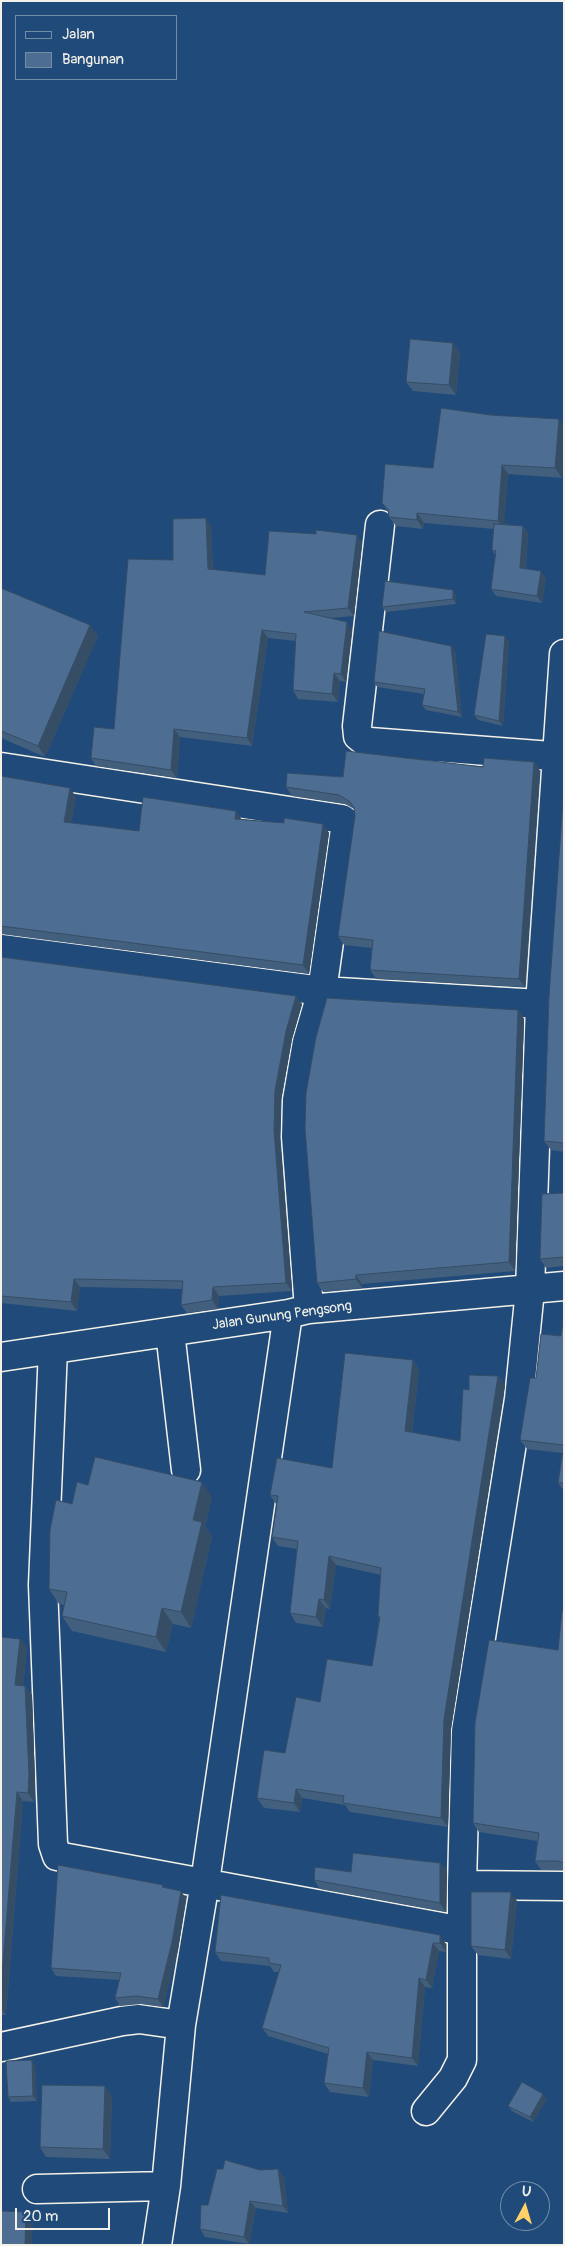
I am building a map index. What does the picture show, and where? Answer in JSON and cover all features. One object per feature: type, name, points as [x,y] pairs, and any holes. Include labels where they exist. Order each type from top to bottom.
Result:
[{"type":"street","points":[[380,525],[358,736],[370,742],[561,756]]},
{"type":"street","points":[[426,2111],[453,2078],[462,2060],[462,1885],[466,1731],[519,1399],[530,1290],[540,1004],[561,756],[564,654]]},
{"type":"street","points":[[1,767],[344,820],[346,828],[322,991],[307,1042],[296,1100],[298,1312],[181,2025],[166,2186],[157,2245]]},
{"type":"street","points":[[1,949],[322,991],[540,1004]]},
{"type":"street","name":"Jalan Gunung Pengsong","points":[[1,1357],[298,1312],[564,1286]]},
{"type":"street","points":[[170,1332],[186,1470]]},
{"type":"street","points":[[53,1349],[42,1585],[53,1848],[58,1856],[463,1931]]},
{"type":"street","points":[[462,1885],[564,1886]]},
{"type":"street","points":[[1,2047],[122,2021],[139,2020],[181,2025]]},
{"type":"street","points":[[37,2190],[166,2186]]},
{"type":"building","points":[[410,339],[453,343],[449,385],[406,382]]},
{"type":"building","points":[[441,408],[490,415],[559,419],[555,468],[502,465],[498,521],[417,513],[417,520],[389,517],[388,509],[382,503],[385,464],[433,468]]},
{"type":"building","points":[[206,518],[208,569],[265,575],[269,531],[316,534],[316,530],[357,535],[348,608],[304,612],[347,622],[341,674],[334,673],[332,694],[293,690],[296,634],[262,630],[247,738],[174,729],[171,770],[91,758],[94,727],[114,729],[128,559],[173,560],[173,519]]},
{"type":"building","points":[[494,524],[523,526],[520,568],[541,571],[537,596],[491,589],[496,551],[492,550]]},
{"type":"building","points":[[385,581],[453,590],[453,599],[382,607]]},
{"type":"building","points":[[1,588],[90,625],[38,746],[1,731]]},
{"type":"building","points":[[379,631],[451,646],[458,712],[422,705],[425,689],[374,682]]},
{"type":"building","points":[[486,634],[505,636],[499,721],[474,715]]},
{"type":"building","points":[[346,751],[483,767],[484,758],[534,762],[519,979],[370,970],[373,940],[338,936],[355,816],[354,807],[349,801],[339,795],[286,787],[287,773],[343,777]]},
{"type":"building","points":[[1,776],[70,788],[64,822],[139,831],[143,797],[236,811],[235,819],[284,823],[284,818],[323,824],[303,965],[1,926]]},
{"type":"building","points":[[564,787],[564,1143],[544,1141],[549,996]]},
{"type":"building","points":[[1,957],[296,996],[286,1031],[275,1091],[274,1130],[286,1283],[213,1287],[212,1300],[181,1305],[183,1281],[74,1279],[71,1302],[1,1296]]},
{"type":"building","points":[[327,998],[518,1010],[509,1262],[356,1275],[356,1279],[317,1283],[305,1128],[306,1093],[316,1037]]},
{"type":"building","points":[[564,1193],[564,1257],[540,1259],[542,1194]]},
{"type":"building","points":[[564,1314],[564,1445],[520,1440],[530,1378],[536,1378],[541,1334],[561,1336]]},
{"type":"building","points":[[345,1353],[413,1360],[405,1431],[460,1441],[463,1389],[469,1390],[469,1375],[498,1376],[444,1719],[441,1818],[343,1803],[344,1796],[296,1789],[294,1803],[257,1798],[264,1750],[285,1753],[296,1697],[320,1702],[327,1659],[372,1666],[380,1617],[378,1616],[381,1568],[329,1556],[324,1600],[319,1599],[316,1617],[290,1613],[298,1541],[272,1537],[278,1496],[270,1495],[277,1458],[332,1468]]},
{"type":"building","points":[[564,1445],[564,1483],[558,1483]]},
{"type":"building","points":[[95,1457],[202,1482],[193,1520],[202,1522],[181,1612],[162,1608],[156,1637],[62,1616],[67,1592],[49,1589],[50,1530],[56,1500],[72,1504],[77,1482],[88,1485]]},
{"type":"building","points":[[562,1611],[564,1611],[564,1863],[558,1861],[535,1861],[539,1833],[473,1823],[475,1723],[489,1640],[558,1650]]},
{"type":"building","points":[[1,1637],[20,1639],[15,1685],[25,1686],[29,1775],[28,1793],[17,1792],[1,1986]]},
{"type":"building","points":[[353,1853],[440,1863],[440,1903],[314,1880],[315,1867],[351,1872]]},
{"type":"building","points":[[58,1865],[163,1885],[162,1887],[181,1891],[172,1942],[158,1999],[136,1996],[115,1998],[121,1973],[51,1968]]},
{"type":"building","points":[[471,1892],[511,1892],[505,1950],[471,1946]]},
{"type":"building","points":[[221,1895],[440,1935],[440,1943],[433,1943],[426,1980],[419,1978],[412,2058],[367,2052],[363,2088],[324,2083],[329,2048],[262,2028],[281,1965],[269,1963],[269,1958],[215,1952]]},
{"type":"building","points":[[32,2060],[33,2096],[8,2097],[6,2061]]},
{"type":"building","points":[[522,2082],[543,2094],[530,2117],[508,2106]]},
{"type":"building","points":[[42,2085],[105,2086],[103,2149],[40,2147]]},
{"type":"building","points":[[225,2160],[260,2170],[278,2169],[283,2206],[250,2201],[244,2237],[200,2229],[201,2205],[208,2205],[217,2169],[223,2169]]},
{"type":"building","points":[[1,2211],[26,2212],[25,2245],[1,2245]]}]
